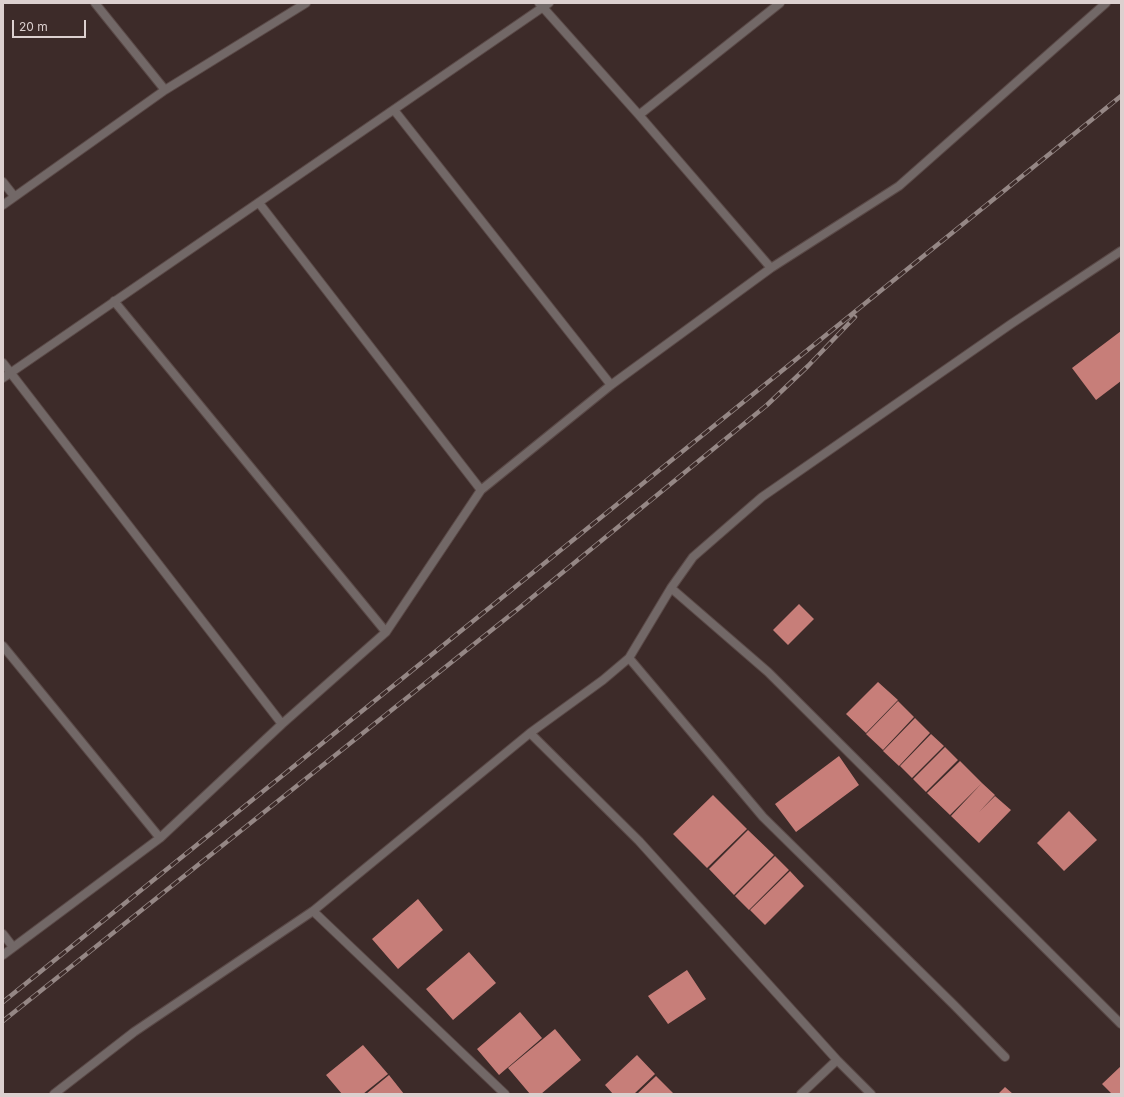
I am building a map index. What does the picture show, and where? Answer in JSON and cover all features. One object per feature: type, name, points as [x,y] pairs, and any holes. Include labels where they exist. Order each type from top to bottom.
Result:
[{"type":"street","points":[[95,3],[165,90]]},
{"type":"street","points":[[639,115],[780,3]]},
{"type":"street","points":[[3,955],[160,838],[282,724],[386,632],[481,490],[611,385],[771,268],[899,186],[1106,3]]},
{"type":"street","points":[[3,205],[165,90],[301,4]]},
{"type":"street","points":[[3,378],[394,110],[544,5],[771,268]]},
{"type":"street","points":[[394,110],[611,385]]},
{"type":"street","points":[[3,182],[14,196]]},
{"type":"street","points":[[259,203],[481,490]]},
{"type":"street","points":[[54,1094],[134,1032],[313,911],[530,733],[603,680],[629,658],[671,588],[693,557],[762,497],[1011,324],[1121,251]]},
{"type":"street","points":[[114,301],[386,632]]},
{"type":"street","points":[[3,363],[282,724]]},
{"type":"street","points":[[671,588],[768,672],[1121,1024]]},
{"type":"street","points":[[3,646],[160,838]]},
{"type":"street","points":[[629,658],[762,817],[954,1004],[1005,1057]]},
{"type":"street","points":[[530,733],[638,841],[837,1060],[871,1094]]},
{"type":"street","points":[[313,911],[505,1094]]},
{"type":"street","points":[[3,934],[14,947]]},
{"type":"street","points":[[801,1094],[837,1060]]},
{"type":"building","points":[[1121,331],[1121,381],[1096,400],[1072,368]]},
{"type":"building","points":[[799,604],[814,619],[788,645],[773,630]]},
{"type":"building","points":[[878,682],[898,700],[866,733],[846,714]]},
{"type":"building","points":[[898,701],[914,717],[883,750],[866,734]]},
{"type":"building","points":[[915,718],[930,733],[899,766],[883,751]]},
{"type":"building","points":[[931,734],[944,746],[912,778],[900,766]]},
{"type":"building","points":[[945,747],[958,760],[926,792],[913,779]]},
{"type":"building","points":[[839,756],[859,785],[796,832],[775,804]]},
{"type":"building","points":[[960,761],[982,783],[950,815],[927,793]]},
{"type":"building","points":[[982,783],[995,795],[979,812],[995,796],[1011,810],[979,843],[951,816]]},
{"type":"building","points":[[713,795],[747,829],[707,868],[673,834]]},
{"type":"building","points":[[1069,811],[1097,840],[1064,871],[1037,843]]},
{"type":"building","points":[[748,830],[774,855],[734,895],[709,869]]},
{"type":"building","points":[[775,856],[789,870],[749,910],[735,896]]},
{"type":"building","points":[[790,871],[804,886],[765,925],[750,910]]},
{"type":"building","points":[[418,899],[443,930],[398,969],[372,939]]},
{"type":"building","points":[[469,952],[496,983],[453,1020],[426,989]]},
{"type":"building","points":[[687,970],[706,999],[668,1024],[648,996]]},
{"type":"building","points":[[520,1012],[542,1038],[499,1075],[477,1049]]},
{"type":"building","points":[[555,1029],[581,1060],[541,1094],[530,1094],[508,1068]]},
{"type":"building","points":[[363,1045],[388,1074],[363,1094],[342,1094],[326,1075]]},
{"type":"building","points":[[637,1055],[655,1074],[634,1094],[613,1094],[605,1085]]},
{"type":"building","points":[[1121,1066],[1121,1094],[1112,1094],[1102,1084]]},
{"type":"building","points":[[389,1075],[404,1094],[366,1094]]},
{"type":"building","points":[[656,1076],[674,1094],[637,1094]]},
{"type":"building","points":[[1005,1087],[1013,1094],[998,1094]]},
{"type":"railway","points":[[3,1002],[1121,96]]},
{"type":"railway","points":[[3,1021],[518,609],[767,405],[808,366],[855,317]]}]
